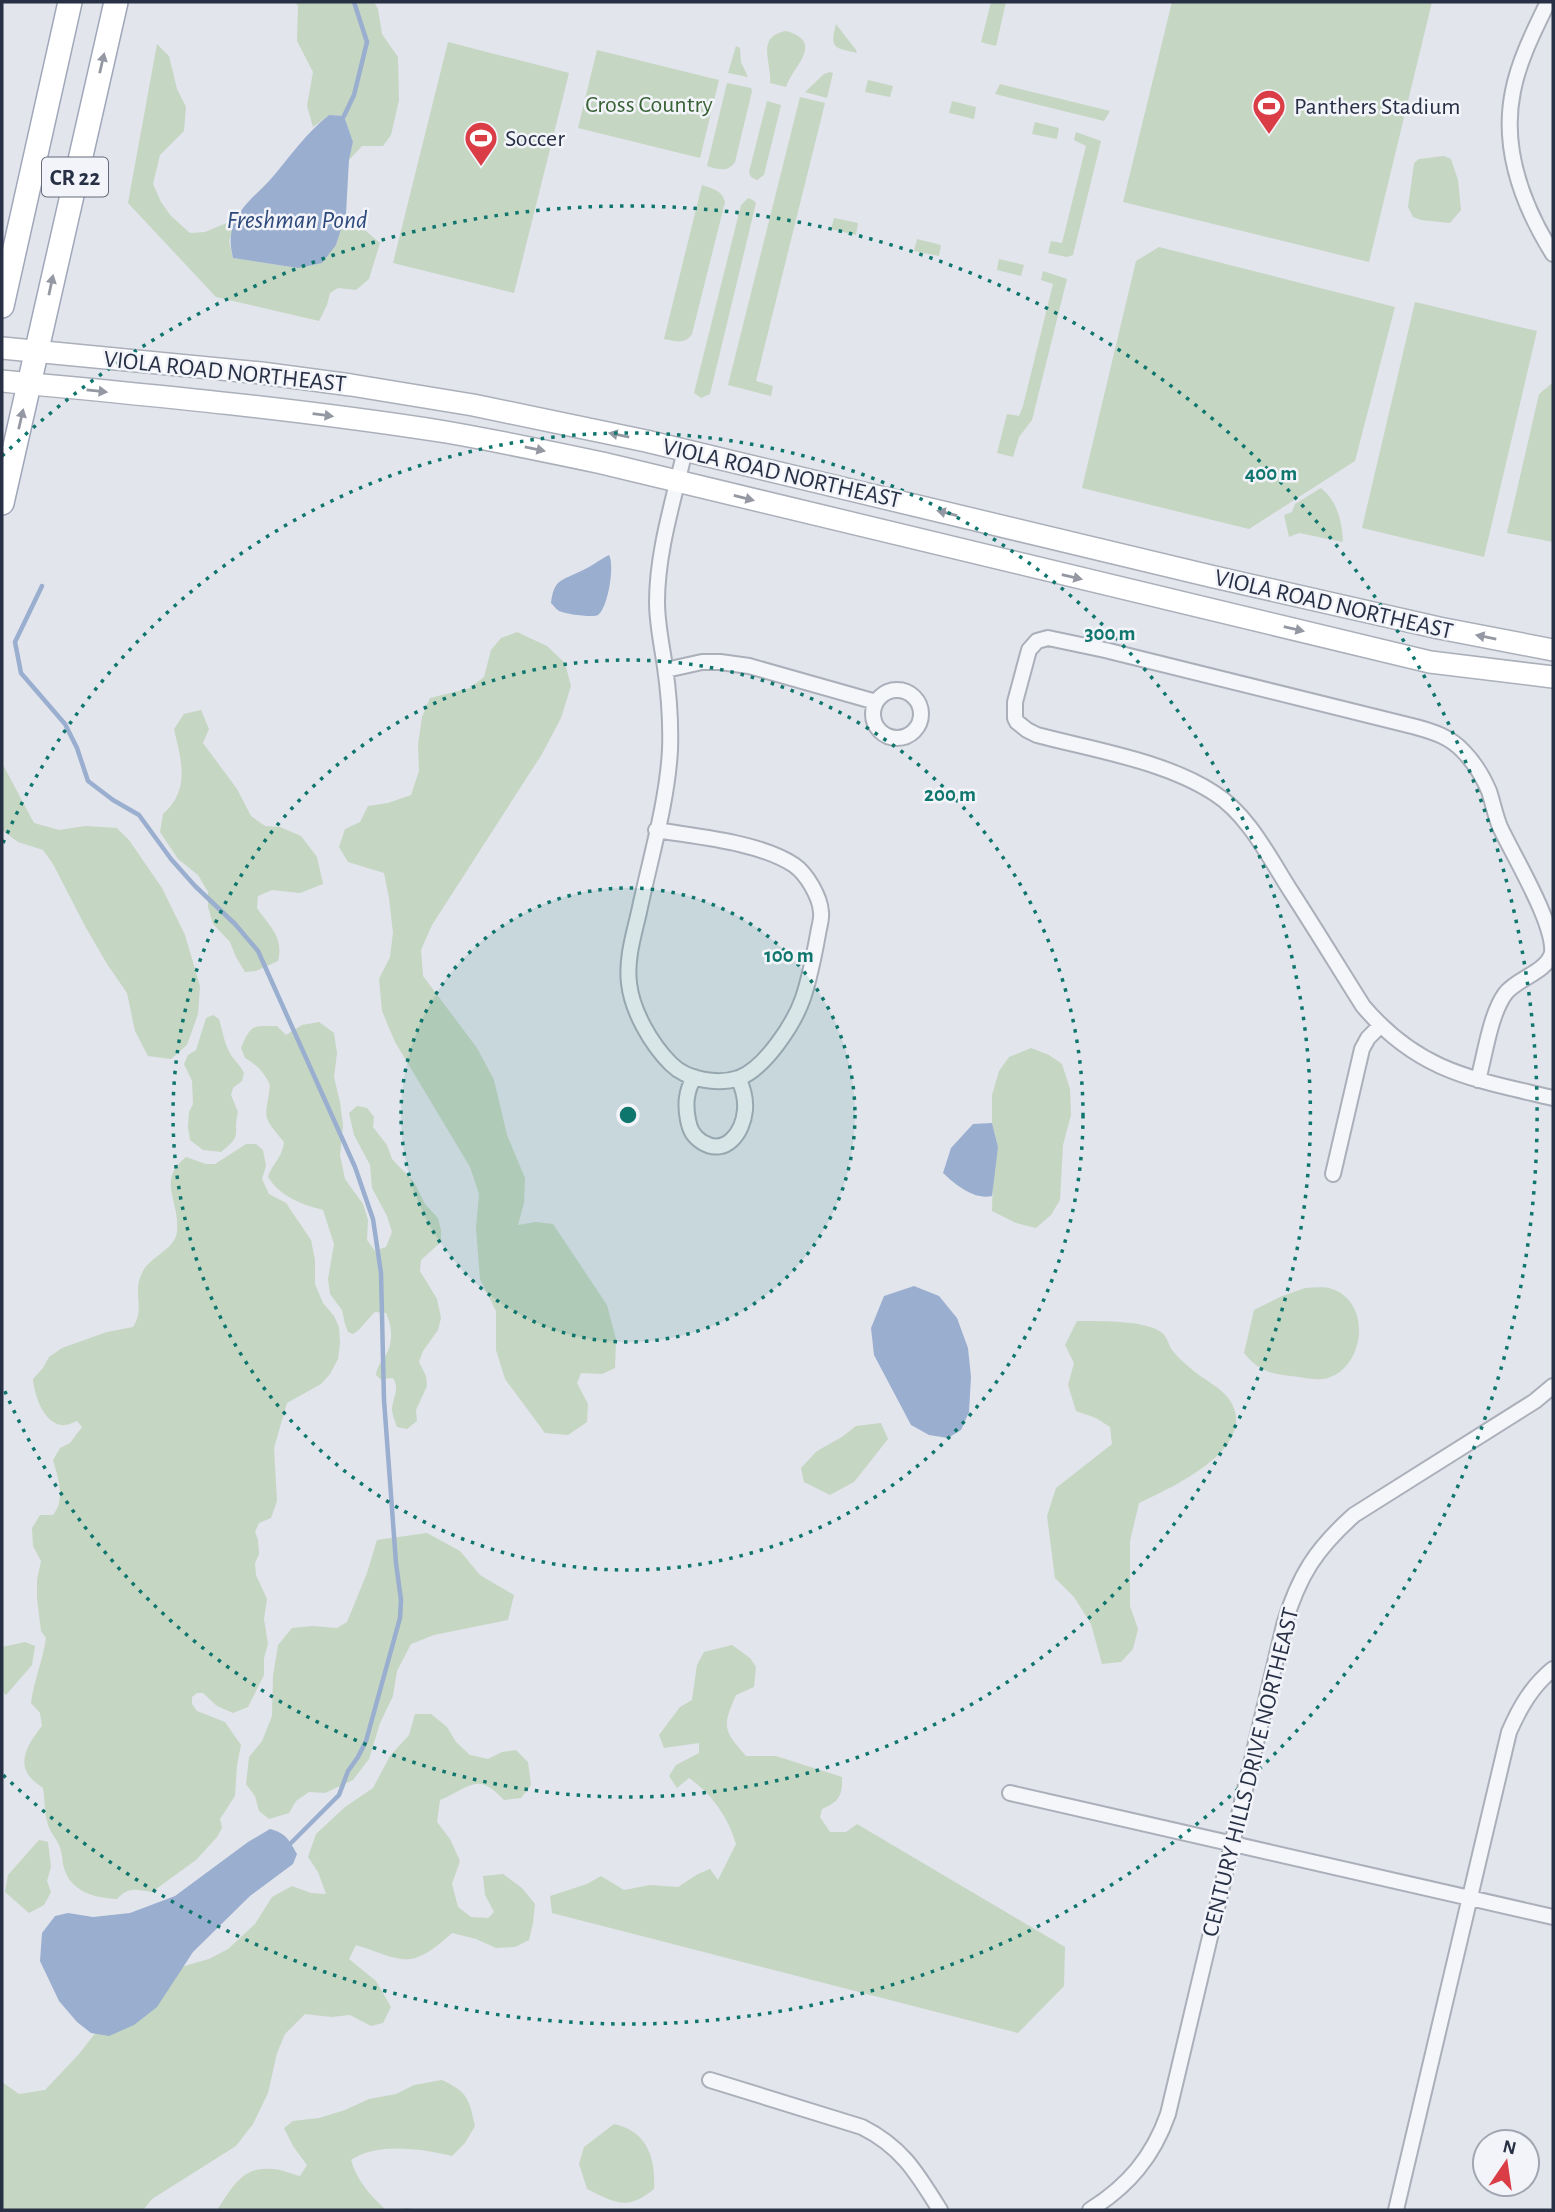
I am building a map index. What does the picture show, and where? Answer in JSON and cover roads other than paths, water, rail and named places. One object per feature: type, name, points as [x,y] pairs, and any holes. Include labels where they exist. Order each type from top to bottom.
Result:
[{"type":"main road","name":"CR 22","points":[[2,306],[70,2]]},
{"type":"main road","name":"CR 22","points":[[2,503],[116,2]]},
{"type":"main road","name":"VIOLA ROAD NORTHEAST","points":[[2,348],[207,367],[351,385],[544,419],[685,450],[1223,579],[1438,628],[1553,650]]},
{"type":"main road","name":"VIOLA ROAD NORTHEAST","points":[[2,381],[272,409],[446,432],[602,463],[1430,662],[1553,677]]},
{"type":"street","points":[[1548,2],[1520,66],[1510,113],[1511,140],[1521,191],[1553,254]]},
{"type":"street","points":[[656,830],[746,846],[777,857],[796,866],[814,890],[821,913],[811,971],[798,1012],[778,1043],[758,1066],[738,1078],[716,1081],[694,1077],[676,1069],[661,1053],[635,1009],[629,982],[630,953],[656,830],[665,789],[670,752],[670,710],[657,602],[663,555],[685,450]]},
{"type":"street","points":[[1478,1080],[1494,1018],[1502,999],[1518,981],[1545,965],[1552,954],[1553,942],[1544,911],[1500,827],[1489,791],[1478,770],[1462,750],[1436,733],[1416,727],[1132,657],[1052,638],[1041,639],[1032,645],[1015,702],[1017,722],[1037,735],[1181,775],[1221,798],[1246,823],[1267,853],[1363,1006],[1380,1026],[1407,1048],[1457,1074],[1478,1080],[1553,1098]]},
{"type":"street","points":[[666,670],[702,662],[748,666],[876,702]]},
{"type":"street","points":[[1333,1174],[1362,1049],[1380,1026]]},
{"type":"street","points":[[694,1077],[688,1089],[686,1106],[690,1131],[712,1147],[731,1141],[741,1129],[745,1109],[744,1090],[738,1078]]},
{"type":"street","name":"CENTURY HILLS DRIVE NORTHEAST","points":[[1090,2210],[1107,2199],[1135,2173],[1153,2149],[1163,2129],[1174,2093],[1284,1625],[1304,1571],[1354,1514],[1525,1408],[1553,1386]]},
{"type":"street","points":[[1396,2210],[1509,1732],[1528,1696],[1553,1669]]},
{"type":"street","points":[[1010,1793],[1553,1917]]},
{"type":"street","points":[[710,2080],[862,2127],[881,2136],[914,2168],[940,2210]]},
{"type":"water","name":"Freshman Pond","points":[[329,115],[344,116],[353,142],[349,160],[346,214],[336,245],[322,263],[298,268],[233,258],[231,235],[238,215],[305,138]]},
{"type":"water","points":[[609,555],[610,586],[605,604],[598,615],[562,612],[551,603],[559,582]]},
{"type":"water","points":[[992,1123],[998,1147],[992,1196],[985,1197],[959,1187],[943,1173],[951,1148],[973,1124]]},
{"type":"water","points":[[914,1286],[939,1296],[957,1318],[968,1348],[971,1377],[969,1412],[961,1430],[948,1438],[929,1435],[911,1425],[874,1355],[871,1328],[884,1296]]},
{"type":"water","points":[[270,1829],[283,1835],[292,1845],[297,1854],[293,1864],[250,1896],[193,1952],[157,2007],[134,2025],[109,2036],[91,2033],[77,2022],[59,2001],[40,1961],[42,1933],[55,1916],[68,1913],[93,1917],[130,1913],[175,1896]]},
{"type":"waterway","points":[[344,116],[354,95],[367,42],[354,2]]},
{"type":"waterway","points":[[42,586],[15,642],[21,673],[65,724],[77,748],[88,781],[139,815],[171,859],[258,951],[355,1167],[373,1219],[381,1273],[384,1400],[401,1600],[400,1618],[366,1741],[348,1771],[339,1795],[291,1843]]},
{"type":"place","name":"Panthers Stadium","points":[[1269,136]]},
{"type":"place","name":"Soccer","points":[[481,168]]},
{"type":"park label","name":"Cross Country","points":[[649,104]]}]
